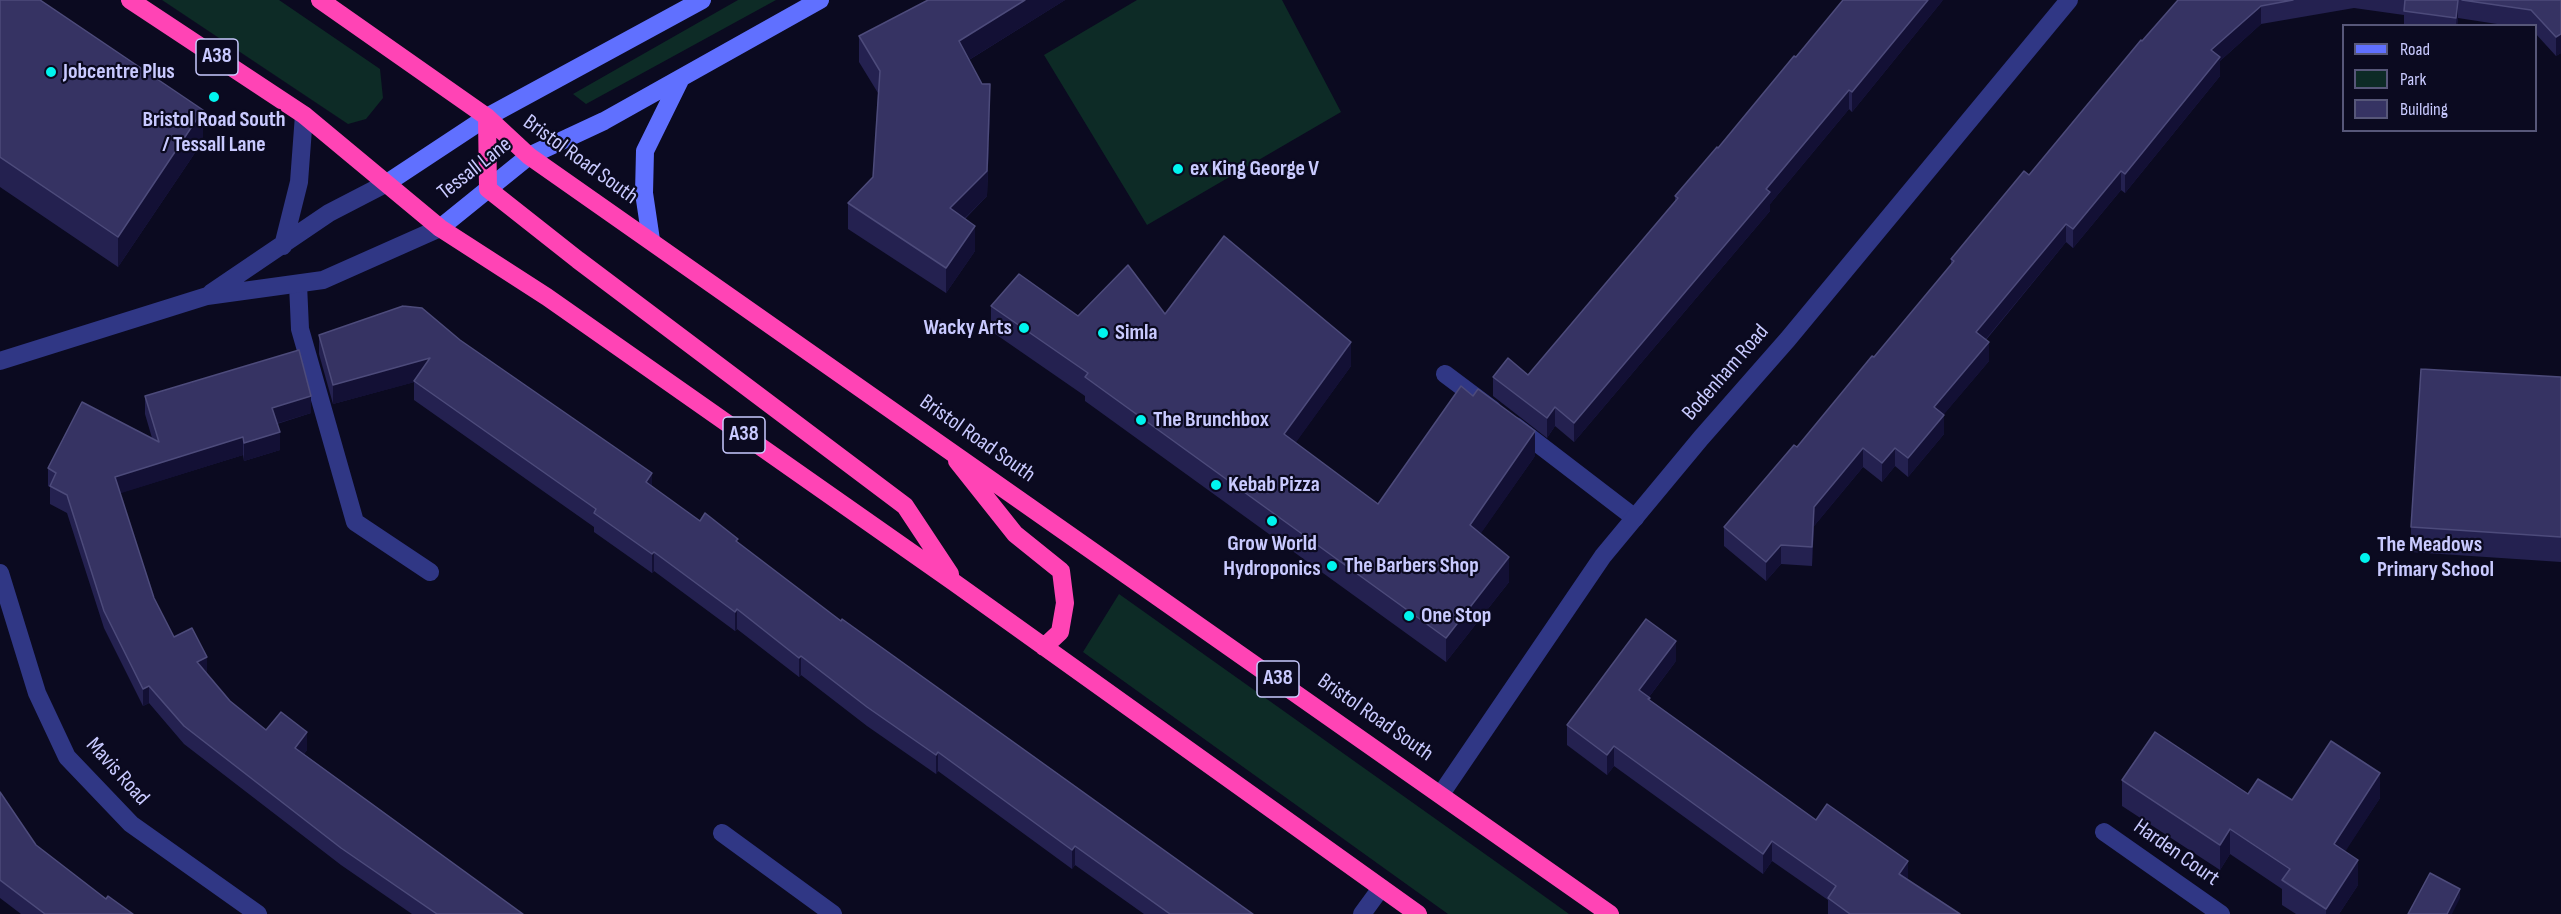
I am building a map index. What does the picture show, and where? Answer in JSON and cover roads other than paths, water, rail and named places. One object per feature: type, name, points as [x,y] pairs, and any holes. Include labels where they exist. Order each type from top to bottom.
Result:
[{"type":"highway","name":"A38","points":[[130,0],[304,115],[440,228],[546,297],[955,583],[1418,914]]},
{"type":"highway","name":"Bristol Road South","points":[[320,0],[487,117],[529,156],[1610,914]]},
{"type":"highway","points":[[487,117],[488,189],[587,267],[905,506],[955,583]]},
{"type":"highway","points":[[945,446],[1015,534],[1060,571],[1065,603],[1060,632],[1044,647]]},
{"type":"street","name":"Tessall Lane","points":[[207,296],[329,213],[387,183],[487,117],[702,0]]},
{"type":"street","name":"Tessall Lane","points":[[0,361],[207,296],[323,280],[440,228],[529,156],[604,121],[820,0]]},
{"type":"street","name":"Bodenham Road","points":[[1441,794],[1603,556],[1701,438],[1788,339],[2069,0]]},
{"type":"street","points":[[651,240],[644,193],[645,151],[680,80]]},
{"type":"street","points":[[283,246],[299,182],[304,115]]},
{"type":"street","points":[[298,284],[300,329],[355,522],[430,572]]},
{"type":"street","points":[[1445,374],[1635,518]]},
{"type":"street","name":"Mavis Road","points":[[0,573],[37,693],[67,757],[131,824],[258,914]]},
{"type":"street","name":"Harden Court","points":[[2104,832],[2222,914]]},
{"type":"street","points":[[722,833],[833,914]]},
{"type":"street","points":[[1362,914],[1381,888]]},
{"type":"place","name":"Jobcentre Plus","points":[[51,72]]},
{"type":"place","name":"Bristol Road South / Tessall Lane","points":[[214,97]]},
{"type":"place","name":"ex King George V","points":[[1178,169]]},
{"type":"place","name":"Wacky Arts","points":[[1024,328]]},
{"type":"place","name":"Simla","points":[[1103,333]]},
{"type":"place","name":"The Brunchbox","points":[[1141,420]]},
{"type":"place","name":"Kebab Pizza","points":[[1216,485]]},
{"type":"place","name":"Grow World Hydroponics","points":[[1272,521]]},
{"type":"place","name":"The Meadows Primary School","points":[[2365,558]]},
{"type":"place","name":"The Barbers Shop","points":[[1332,566]]},
{"type":"place","name":"One Stop","points":[[1409,616]]}]
